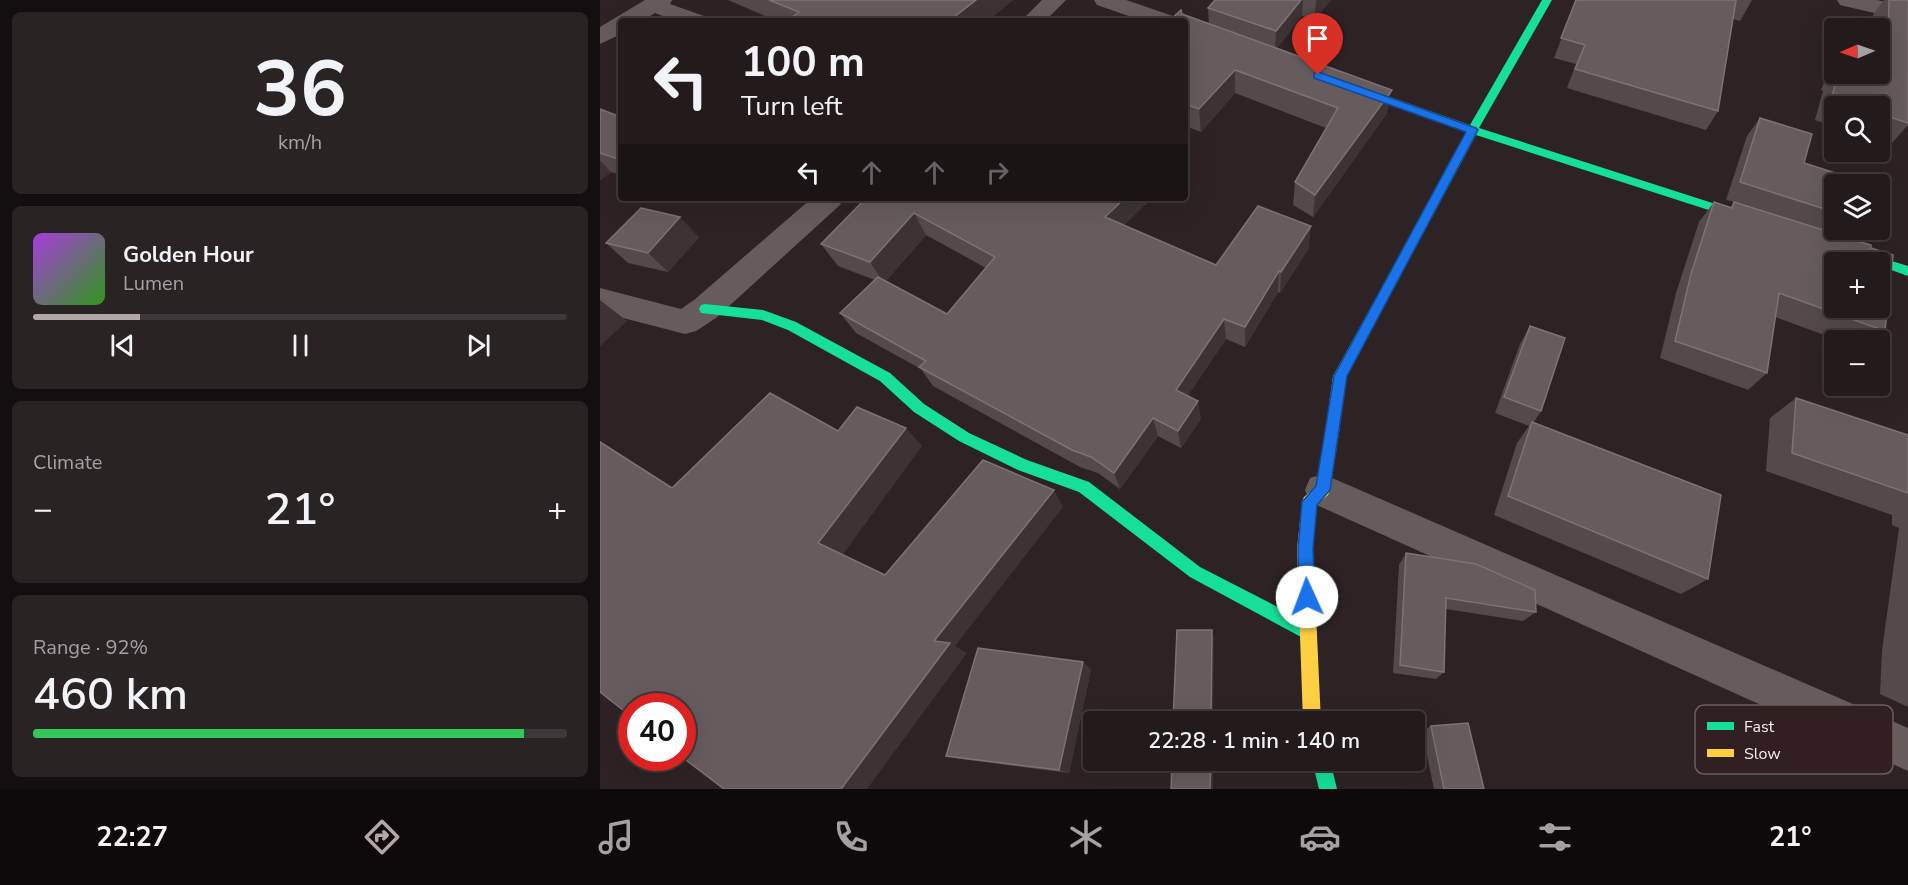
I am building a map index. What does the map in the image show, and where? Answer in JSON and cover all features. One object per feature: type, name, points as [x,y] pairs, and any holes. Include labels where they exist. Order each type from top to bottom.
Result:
[{"type":"street","points":[[1035,18],[1055,0]]},
{"type":"street","points":[[1105,0],[1156,18]]},
{"type":"street","points":[[1312,711],[1305,549],[1310,502],[1323,490],[1340,376],[1473,130],[1547,0]]},
{"type":"street","points":[[1848,0],[1908,14]]},
{"type":"street","points":[[631,18],[657,3],[690,18]]},
{"type":"street","points":[[600,37],[618,26]]},
{"type":"street","points":[[1340,83],[1473,130],[1763,224]]},
{"type":"street","points":[[600,300],[685,322],[705,309],[827,201]]},
{"type":"street","points":[[1841,249],[1908,271]]},
{"type":"street","points":[[705,309],[763,315],[792,326],[825,346],[885,376],[919,408],[964,437],[1023,465],[1084,486],[1195,572],[1309,632]]},
{"type":"street","points":[[1323,490],[1807,705]]},
{"type":"street","points":[[1893,743],[1908,750]]},
{"type":"street","points":[[1324,771],[1328,789]]},
{"type":"building","points":[[769,0],[976,0],[953,18],[791,18],[799,12]]},
{"type":"building","points":[[1215,0],[1301,0],[1276,31],[1208,8]]},
{"type":"building","points":[[1576,0],[1736,0],[1718,111],[1575,69],[1585,45],[1561,38]]},
{"type":"building","points":[[1889,0],[1908,0],[1908,123],[1890,117],[1890,96],[1832,96],[1835,84],[1890,84]]},
{"type":"building","points":[[1181,10],[1182,14],[1392,90],[1315,195],[1295,182],[1338,108],[1235,70],[1199,109],[1188,105],[1188,18],[1172,18]]},
{"type":"building","points":[[600,109],[618,116],[618,159],[600,153]]},
{"type":"building","points":[[1760,118],[1812,134],[1804,163],[1839,174],[1824,174],[1824,209],[1740,182]]},
{"type":"building","points":[[863,201],[1122,201],[1105,217],[1216,265],[1258,206],[1311,226],[1281,272],[1279,271],[1245,327],[1224,319],[1176,390],[1198,401],[1178,431],[1153,418],[1114,473],[1091,457],[1072,450],[919,367],[926,361],[840,313],[878,277],[947,314],[995,257],[914,213],[870,262],[821,244]]},
{"type":"building","points":[[1714,202],[1732,208],[1734,202],[1824,230],[1824,240],[1855,240],[1884,252],[1824,252],[1824,309],[1779,293],[1767,373],[1675,341],[1691,274]]},
{"type":"building","points":[[641,208],[680,217],[648,253],[606,243]]},
{"type":"building","points":[[1890,254],[1893,255],[1890,284]]},
{"type":"building","points":[[1849,318],[1886,318],[1885,330]]},
{"type":"building","points":[[1530,326],[1565,338],[1541,411],[1504,397]]},
{"type":"building","points":[[770,393],[838,431],[857,407],[906,428],[818,543],[885,575],[983,460],[1054,490],[934,641],[950,643],[841,789],[724,789],[696,768],[696,693],[618,693],[618,706],[600,692],[600,442],[672,488]]},
{"type":"building","points":[[1796,398],[1908,435],[1908,493],[1792,453]]},
{"type":"building","points":[[1532,422],[1721,495],[1708,579],[1508,496]]},
{"type":"building","points":[[1406,553],[1476,564],[1535,590],[1536,612],[1446,598],[1444,672],[1400,665]]},
{"type":"building","points":[[1177,630],[1212,630],[1211,711],[1173,711]]},
{"type":"building","points":[[978,648],[1083,662],[1059,770],[946,756]]},
{"type":"building","points":[[1468,723],[1484,789],[1444,789],[1431,726]]},
{"type":"building","points":[[1172,771],[1211,771],[1210,789],[1171,789]]},
{"type":"traffic: fast","points":[[1333,426],[1340,376],[1473,130],[1547,0]]},
{"type":"traffic: fast","points":[[1349,86],[1473,130],[1752,220]]},
{"type":"traffic: fast","points":[[1890,265],[1908,271]]},
{"type":"traffic: fast","points":[[705,309],[763,315],[792,326],[885,377],[919,408],[964,437],[1023,465],[1084,487],[1195,572],[1309,632]]},
{"type":"traffic: fast","points":[[1324,771],[1328,789]]},
{"type":"traffic: slow","points":[[1312,711],[1305,549],[1309,502],[1323,490],[1333,426]]},
{"type":"route","points":[[1307,597],[1305,549],[1310,502],[1323,490],[1340,376],[1473,130],[1318,75]]}]
